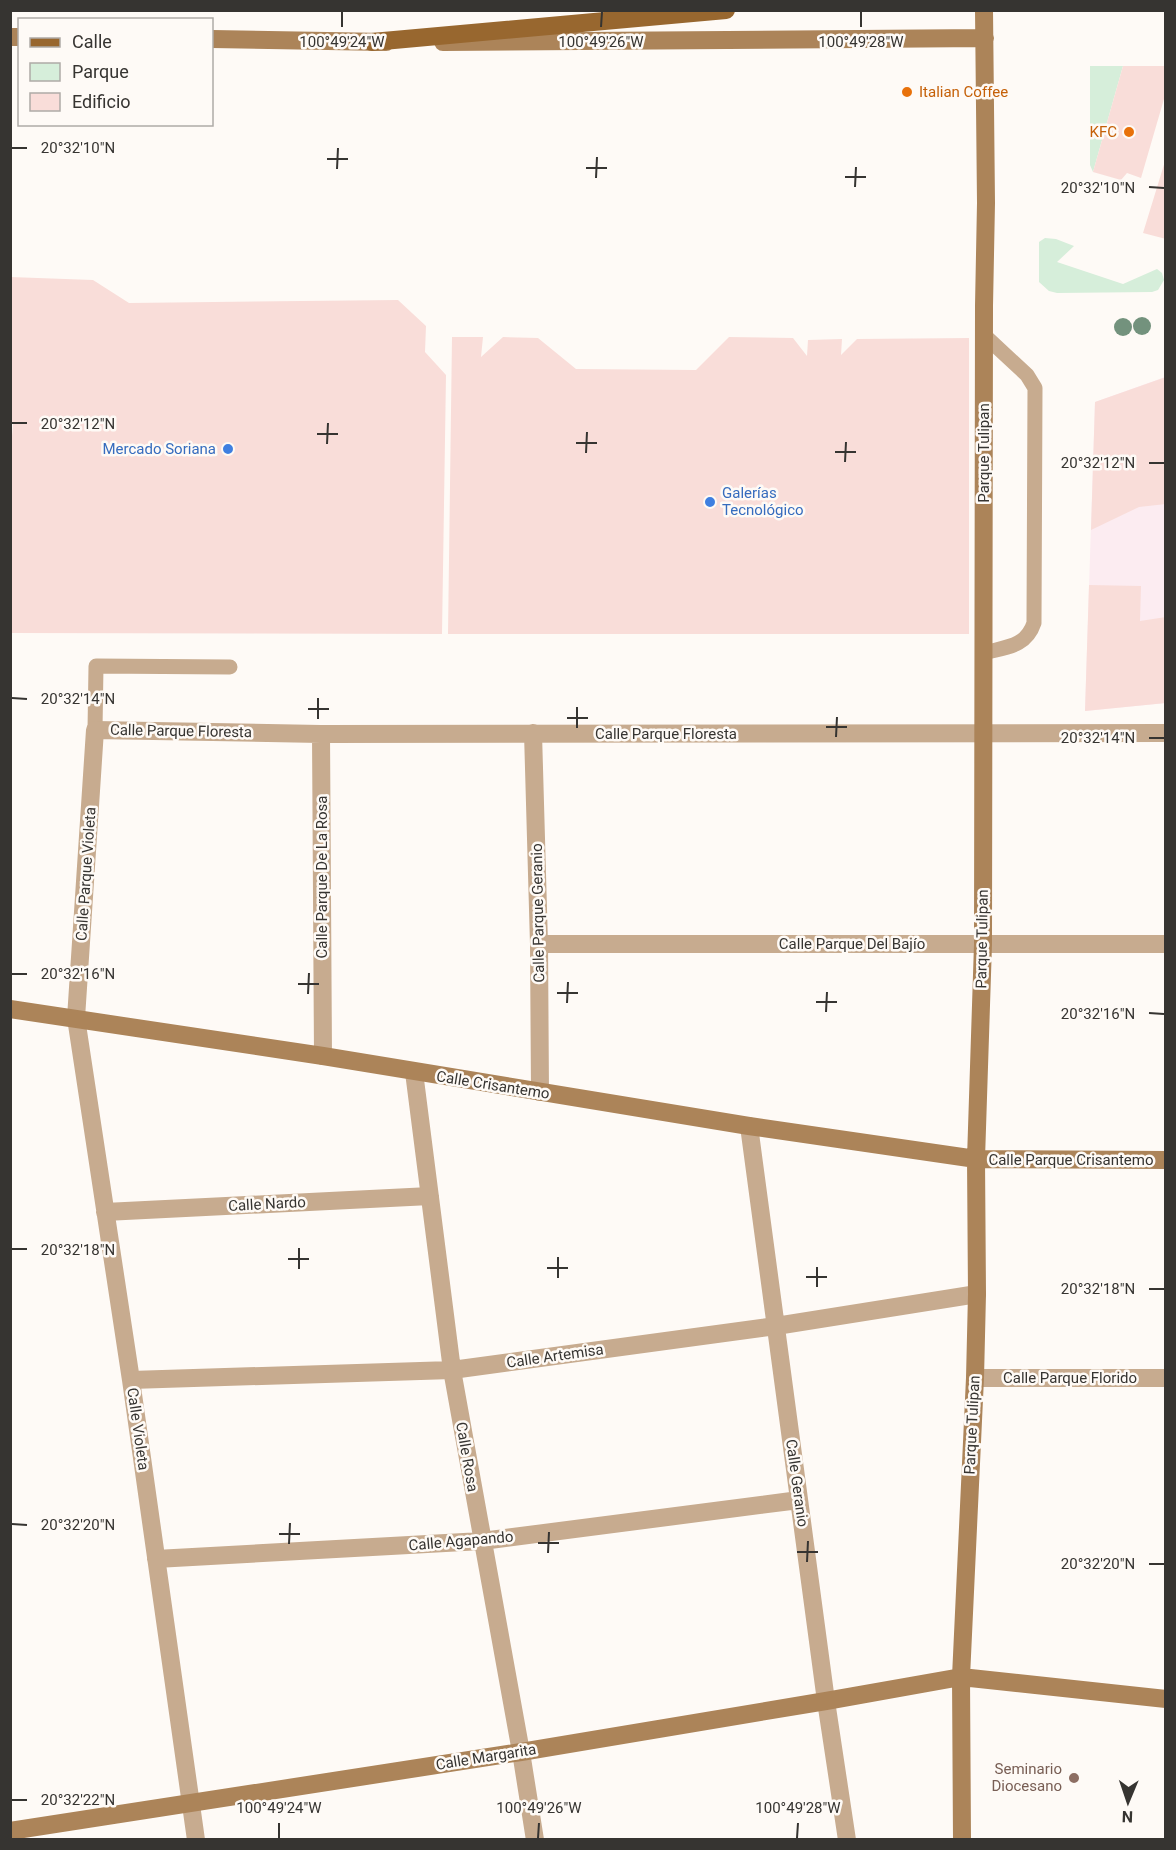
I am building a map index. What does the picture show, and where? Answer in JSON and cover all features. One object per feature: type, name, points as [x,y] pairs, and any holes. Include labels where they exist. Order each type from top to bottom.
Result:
[{"type":"main road","points":[[372,42],[726,10]]},
{"type":"main road","name":"Parque Tulipan","points":[[962,1839],[961,1677],[975,1378],[976,1159],[983,944],[986,203],[984,10]]},
{"type":"main road","points":[[213,39],[482,42],[985,38]]},
{"type":"main road","name":"Calle Crisantemo","points":[[10,1009],[323,1056],[749,1126],[976,1159]]},
{"type":"main road","name":"Calle Parque Crisantemo","points":[[976,1159],[1166,1160]]},
{"type":"main road","name":"Calle Margarita","points":[[10,1832],[521,1752],[961,1677],[1166,1699]]},
{"type":"street","name":"Calle Parque Floresta","points":[[95,730],[321,734],[1166,734]]},
{"type":"street","name":"Calle Parque Violeta","points":[[76,1018],[95,730]]},
{"type":"street","name":"Calle Parque Geranio","points":[[533,733],[539,945],[540,1092]]},
{"type":"street","name":"Calle Parque De La Rosa","points":[[321,734],[323,1056]]},
{"type":"street","name":"Calle Parque Del Bajío","points":[[539,945],[1166,944]]},
{"type":"street","name":"Calle Violeta","points":[[76,1018],[131,1380],[196,1839]]},
{"type":"street","name":"Calle Rosa","points":[[414,1072],[452,1370],[521,1752],[534,1839]]},
{"type":"street","name":"Calle Geranio","points":[[749,1126],[826,1701],[847,1839]]},
{"type":"street","name":"Calle Nardo","points":[[105,1212],[430,1196]]},
{"type":"street","name":"Calle Artemisa","points":[[131,1380],[452,1370],[776,1326],[977,1294]]},
{"type":"street","name":"Calle Parque Florido","points":[[975,1378],[1166,1378]]},
{"type":"street","name":"Calle Agapando","points":[[156,1559],[482,1541],[799,1500]]},
{"type":"lane","points":[[984,335],[1032,380],[1035,400],[1034,623],[1031,633],[1022,642],[984,653]]},
{"type":"lane","points":[[95,730],[96,666],[230,667]]},
{"type":"shaded area","points":[[1165,377],[1165,703],[1085,711],[1095,402]]},
{"type":"green space","points":[[1090,66],[1123,66],[1093,172],[1090,165]]},
{"type":"green space","points":[[1045,238],[1056,239],[1074,246],[1057,262],[1123,284],[1157,269],[1162,273],[1164,280],[1158,290],[1152,292],[1057,293],[1049,291],[1039,282],[1039,242]]},
{"type":"building","name":"KFC","points":[[1123,66],[1166,66],[1166,92],[1141,178],[1127,173],[1121,180],[1093,172]]},
{"type":"building","points":[[1166,158],[1166,239],[1143,233]]},
{"type":"building","name":"Mercado Soriana","points":[[10,277],[93,280],[129,303],[398,300],[426,326],[425,352],[446,375],[442,634],[10,633],[10,460],[13,424],[10,424]]},
{"type":"building","name":"Galerías Tecnológico","points":[[452,337],[483,337],[481,357],[503,337],[538,338],[576,369],[696,370],[729,337],[793,338],[807,356],[808,340],[842,339],[841,355],[857,339],[969,338],[969,634],[448,634]]},
{"type":"building","points":[[1166,377],[1166,504],[1139,507],[1091,530],[1095,402]]},
{"type":"building","points":[[1089,585],[1141,586],[1140,621],[1166,617],[1166,703],[1085,711]]},
{"type":"place","name":"Italian Coffee","points":[[907,92]]},
{"type":"place","name":"KFC","points":[[1129,132]]},
{"type":"place","name":"Mercado Soriana","points":[[228,449]]},
{"type":"place","name":"Galerías Tecnológico","points":[[710,502]]},
{"type":"place","name":"Seminario Diocesano","points":[[1074,1778]]}]
